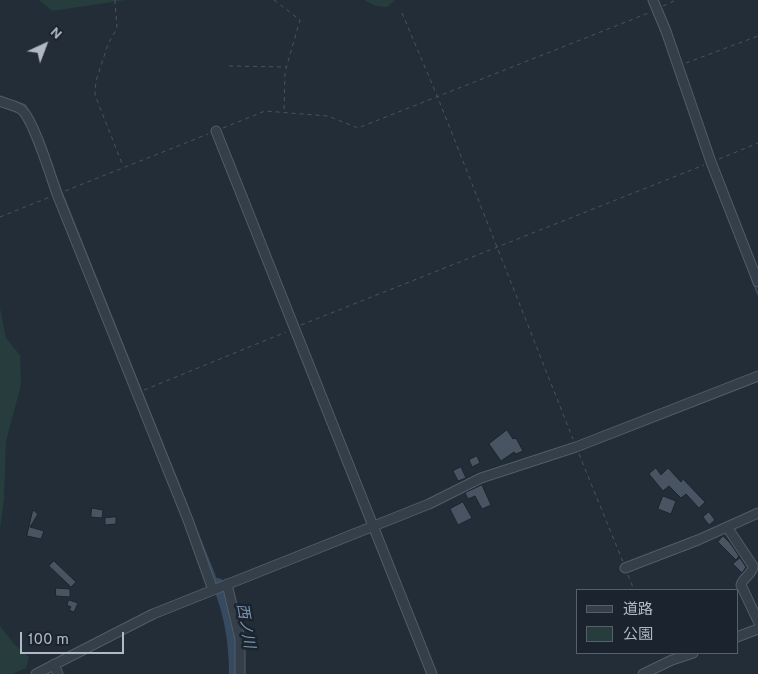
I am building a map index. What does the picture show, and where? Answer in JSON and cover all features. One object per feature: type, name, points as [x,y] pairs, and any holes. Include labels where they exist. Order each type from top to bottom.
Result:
[{"type":"street","points":[[654,0],[711,162],[758,282]]},
{"type":"street","points":[[0,101],[21,109],[60,193],[188,520],[220,587],[240,639],[240,674]]},
{"type":"street","points":[[216,131],[432,674]]},
{"type":"street","points":[[36,674],[148,616],[245,579],[374,526],[441,498],[464,485],[576,447],[758,376]]},
{"type":"street","points":[[625,568],[758,513]]},
{"type":"street","points":[[728,527],[753,566],[740,586],[758,621]]},
{"type":"street","points":[[738,637],[758,629]]},
{"type":"street","points":[[643,674],[689,654]]},
{"type":"street","points":[[54,664],[58,674]]},
{"type":"path","points":[[115,0],[117,28],[108,44],[96,81],[95,95],[124,167]]},
{"type":"path","points":[[274,0],[300,20],[287,68],[284,112]]},
{"type":"path","points":[[0,217],[265,111],[328,116],[358,128],[438,98],[676,0]]},
{"type":"path","points":[[402,13],[438,98],[634,589]]},
{"type":"path","points":[[678,66],[758,36]]},
{"type":"path","points":[[230,66],[287,68]]},
{"type":"path","points":[[144,390],[294,328],[758,143]]},
{"type":"green space","points":[[39,0],[126,0],[52,11]]},
{"type":"green space","points":[[364,0],[395,0],[387,7],[376,6]]},
{"type":"green space","points":[[0,308],[6,338],[20,355],[21,385],[6,441],[4,499],[0,529]]},
{"type":"green space","points":[[0,626],[15,645],[29,657],[26,668],[12,674],[0,674]]},
{"type":"building","points":[[507,430],[513,439],[516,438],[523,451],[516,454],[514,452],[501,461],[489,444]]},
{"type":"building","points":[[477,456],[480,463],[472,467],[469,460]]},
{"type":"building","points":[[461,467],[466,478],[458,481],[453,471]]},
{"type":"building","points":[[656,468],[661,475],[668,468],[681,482],[683,479],[705,502],[699,508],[686,494],[681,498],[669,486],[663,491],[649,474]]},
{"type":"building","points":[[482,485],[491,505],[482,509],[475,496],[468,499],[465,493]]},
{"type":"building","points":[[663,496],[676,501],[671,514],[658,509]]},
{"type":"building","points":[[463,502],[472,518],[458,525],[450,509]]},
{"type":"building","points":[[92,508],[103,510],[102,518],[91,517]]},
{"type":"building","points":[[33,510],[38,514],[30,527],[44,531],[41,539],[27,536]]},
{"type":"building","points":[[709,512],[715,520],[709,525],[703,517]]},
{"type":"building","points":[[116,517],[116,524],[105,525],[105,518]]},
{"type":"building","points":[[723,536],[739,556],[736,560],[718,542]]},
{"type":"building","points":[[740,558],[746,567],[742,573],[733,564]]},
{"type":"building","points":[[54,561],[76,582],[71,587],[49,566]]},
{"type":"building","points":[[56,588],[70,589],[70,597],[56,596]]},
{"type":"building","points":[[69,600],[78,603],[74,612],[69,610],[71,607],[67,605]]},
{"type":"waterway","points":[[12,101],[25,105],[32,117]]},
{"type":"waterway","points":[[54,173],[189,510]]},
{"type":"waterway","points":[[751,277],[758,294]]},
{"type":"waterway","points":[[192,519],[218,584]]},
{"type":"waterway","name":"西ノ川","points":[[218,584],[231,628],[235,674]]}]
